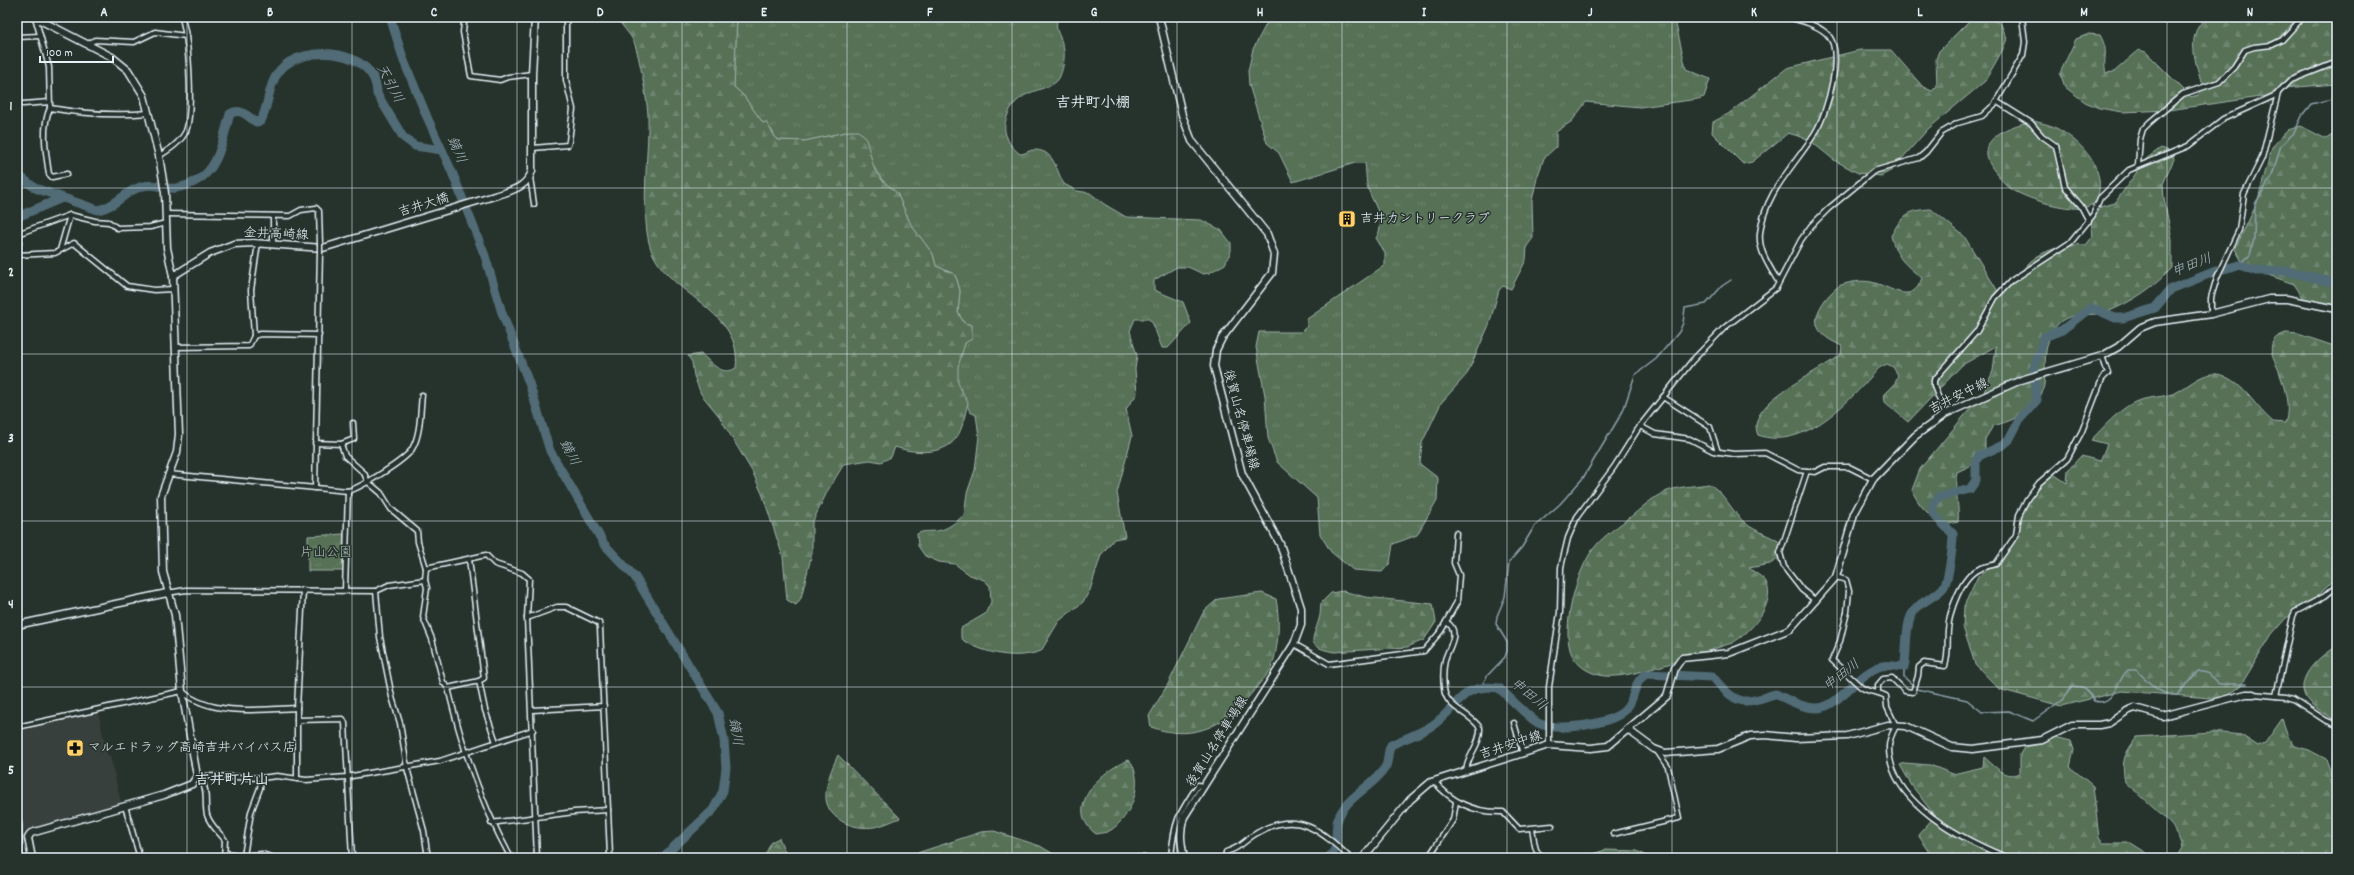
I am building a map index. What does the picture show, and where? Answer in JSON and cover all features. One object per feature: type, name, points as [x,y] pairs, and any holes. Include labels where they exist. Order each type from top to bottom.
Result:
[{"type":"highway","points":[[17,823],[18,858]]},
{"type":"main road","points":[[32,858],[28,838],[31,833],[125,806],[192,784],[199,778],[182,691],[175,615],[167,593],[163,572],[161,503],[168,474],[179,442],[173,289],[166,223],[165,193],[159,156],[149,113],[139,85],[128,70],[112,57],[35,17]]},
{"type":"main road","points":[[530,177],[532,171],[533,148],[532,74],[535,17]]},
{"type":"main road","name":"後賀山名停車場線","points":[[1159,17],[1182,114],[1192,142],[1267,234],[1274,254],[1272,273],[1222,338],[1216,350],[1214,366],[1242,474],[1280,544],[1301,608],[1301,625],[1294,644],[1181,824],[1180,842],[1184,858]]},
{"type":"main road","name":"吉井大橋","points":[[349,240],[515,190],[530,177]]},
{"type":"main road","name":"金井高崎線","points":[[172,276],[221,248],[242,243],[323,248],[349,240]]},
{"type":"main road","name":"吉井安中線","points":[[1364,858],[1410,800],[1423,787],[1434,781],[1549,745],[1600,748],[1608,746],[1667,696],[1678,663],[1688,656],[1729,653],[1790,629],[1816,602],[1836,577],[1854,514],[1873,480],[1915,436],[1946,414],[2021,380],[2102,356],[2118,347],[2148,324],[2169,319],[2211,314],[2274,299],[2287,299],[2337,309]]},
{"type":"main road","points":[[17,625],[167,593]]},
{"type":"main road","points":[[1627,729],[1657,750],[1665,753],[1718,749],[1750,736],[1766,735],[1796,738],[1847,736],[1888,725],[1906,726],[1952,747],[1973,749],[2042,740],[2072,725],[2099,725],[2109,723],[2127,711],[2135,708],[2163,716],[2246,694],[2254,694]]},
{"type":"street","points":[[35,17],[49,66],[50,108],[47,115],[45,151],[49,174],[52,177],[67,174]]},
{"type":"street","points":[[159,156],[177,144],[186,131],[190,76],[186,36],[182,17]]},
{"type":"street","points":[[533,148],[568,145],[573,109],[566,80],[566,17]]},
{"type":"street","points":[[1779,282],[1760,246],[1760,232],[1768,204],[1777,185],[1819,126],[1830,94],[1835,54],[1833,42],[1826,33],[1786,17]]},
{"type":"street","points":[[1549,745],[1550,674],[1560,612],[1561,567],[1568,538],[1577,517],[1614,467],[1640,426],[1704,347],[1724,328],[1760,302],[1779,282],[1811,226],[1874,171],[1919,158],[1926,152],[1941,133],[1958,123],[1982,116],[1996,101],[2023,55],[2025,42],[2022,17]]},
{"type":"street","points":[[2138,165],[2140,139],[2143,129],[2150,122],[2183,94],[2219,82],[2234,67],[2245,50],[2254,47],[2272,45],[2282,40],[2302,17]]},
{"type":"street","points":[[464,23],[463,32],[471,76],[500,80],[508,76],[532,74]]},
{"type":"street","points":[[88,44],[95,40],[134,42],[155,32],[186,36]]},
{"type":"street","points":[[17,36],[40,36]]},
{"type":"street","points":[[1946,414],[1934,386],[1934,380],[1977,331],[1991,303],[2011,281],[2042,260],[2061,251],[2089,222],[2100,198],[2129,170],[2138,165],[2188,146],[2223,119],[2278,93],[2289,81],[2337,62]]},
{"type":"street","points":[[2211,314],[2211,298],[2217,277],[2239,230],[2244,194],[2262,158],[2278,93]]},
{"type":"street","points":[[1996,101],[2031,123],[2042,136],[2056,146],[2065,187],[2081,206],[2089,222]]},
{"type":"street","points":[[23,104],[50,102]]},
{"type":"street","points":[[50,108],[85,114],[123,116],[149,113]]},
{"type":"street","points":[[530,177],[534,204]]},
{"type":"street","points":[[166,214],[290,216],[302,210],[316,208],[319,211],[319,335],[315,488]]},
{"type":"street","points":[[17,260],[19,233],[70,215],[95,221],[109,222],[117,228],[150,227],[154,224],[166,223]]},
{"type":"street","points":[[60,250],[70,215]]},
{"type":"street","points":[[272,244],[273,216]]},
{"type":"street","points":[[175,347],[249,346],[254,336],[251,290],[258,243]]},
{"type":"street","points":[[17,255],[60,250],[70,244],[78,245],[128,286],[154,290],[173,289]]},
{"type":"street","points":[[254,336],[260,334],[319,335]]},
{"type":"street","points":[[1878,691],[1878,685],[1883,679],[1892,678],[1905,691],[1913,692],[1918,676],[1918,667],[1924,663],[1945,666],[1948,652],[1949,618],[1955,600],[1967,580],[1977,570],[1996,564],[2016,535],[2020,515],[2027,500],[2039,483],[2067,459],[2082,431],[2102,379],[2108,373],[2102,356]]},
{"type":"street","points":[[168,474],[348,491],[368,482],[412,451],[417,438],[422,394]]},
{"type":"street","points":[[1663,397],[1710,427],[1718,452]]},
{"type":"street","points":[[315,443],[341,444],[354,439],[353,422]]},
{"type":"street","points":[[1640,426],[1655,434],[1690,439],[1718,452],[1734,454],[1765,454],[1798,470],[1815,472],[1825,468],[1849,467],[1873,480]]},
{"type":"street","points":[[341,444],[345,456],[364,473],[368,482],[381,493],[391,509],[417,531],[418,542],[426,568],[425,580],[427,588],[423,617],[432,639],[443,682],[448,688],[465,754],[491,823],[511,858]]},
{"type":"street","points":[[1807,471],[1780,553],[1784,567],[1802,590],[1816,602]]},
{"type":"street","points":[[345,590],[348,491]]},
{"type":"street","points":[[1294,644],[1329,664],[1418,653],[1427,648],[1446,622],[1458,597],[1459,575],[1454,563],[1456,533]]},
{"type":"street","points":[[426,568],[486,554],[495,564],[522,573],[529,579],[527,618],[533,730],[537,858]]},
{"type":"street","points":[[448,688],[479,681],[484,678],[469,559]]},
{"type":"street","points":[[1836,577],[1846,580],[1849,591],[1847,612],[1840,641],[1832,660],[1866,691],[1878,691],[1886,696],[1887,707],[1896,726],[1889,744],[1889,753],[1898,780],[1905,791],[1925,812],[1944,826],[1971,842],[2008,858]]},
{"type":"street","points":[[167,593],[186,590],[376,591],[390,585],[425,580]]},
{"type":"street","points":[[2276,696],[2295,612],[2325,596],[2337,586]]},
{"type":"street","points":[[297,779],[297,708],[303,590]]},
{"type":"street","points":[[376,591],[380,637],[392,697],[400,723],[407,768],[424,831],[428,858]]},
{"type":"street","points":[[527,618],[557,607],[566,607],[599,623],[610,855],[607,858]]},
{"type":"street","points":[[1446,622],[1453,628],[1454,635],[1445,661],[1443,674],[1444,690],[1455,707],[1480,728],[1479,740],[1469,756],[1466,772]]},
{"type":"street","points":[[479,681],[485,710],[496,742]]},
{"type":"street","points":[[17,727],[182,691],[191,700],[217,708],[297,708]]},
{"type":"street","points":[[2254,694],[2276,696],[2293,700],[2325,720],[2337,725]]},
{"type":"street","points":[[532,710],[604,706]]},
{"type":"street","points":[[297,720],[343,719],[345,723],[346,776],[352,858]]},
{"type":"street","points":[[1514,723],[1523,754]]},
{"type":"street","points":[[224,858],[226,853],[225,840],[213,828],[207,815],[207,793],[199,778],[207,776],[261,778],[277,776],[297,779],[346,776],[407,768],[465,754],[533,730]]},
{"type":"street","points":[[1613,834],[1679,818],[1668,767],[1657,750]]},
{"type":"street","points":[[244,856],[251,812],[260,788],[261,778]]},
{"type":"street","points":[[1434,781],[1456,802],[1490,813],[1503,812],[1517,828],[1532,829],[1552,826]]},
{"type":"street","points":[[1171,858],[1174,830],[1178,815],[1198,785],[1204,786]]},
{"type":"street","points":[[1428,858],[1453,820],[1456,802]]},
{"type":"street","points":[[125,806],[140,858]]},
{"type":"street","points":[[491,823],[608,810]]},
{"type":"street","points":[[1225,858],[1225,853],[1244,845],[1256,833],[1285,822],[1295,822],[1318,830],[1332,840],[1350,858]]},
{"type":"street","points":[[1532,829],[1535,849],[1539,856],[1543,858]]},
{"type":"street","points":[[226,853],[244,856],[262,854],[274,858]]},
{"type":"street","points":[[1127,858],[1144,858]]},
{"type":"shaded area","points":[[98,711],[107,755],[110,756],[121,803],[76,817],[70,816],[47,826],[31,828],[23,833],[17,773],[17,729]]},
{"type":"green space","points":[[617,17],[737,17],[734,87],[743,95],[763,123],[766,122],[777,140],[805,141],[850,131],[858,131],[865,136],[875,171],[882,180],[897,193],[911,225],[933,254],[936,266],[954,274],[960,291],[958,312],[964,323],[972,325],[972,339],[965,343],[958,367],[958,383],[968,403],[958,435],[951,444],[944,448],[927,452],[919,452],[895,447],[891,457],[881,462],[870,460],[844,464],[828,490],[812,523],[812,553],[801,598],[796,605],[787,600],[783,557],[763,496],[753,473],[719,416],[701,394],[694,376],[692,362],[688,356],[701,354],[717,368],[726,371],[736,368],[735,348],[728,332],[718,318],[674,281],[661,268],[652,252],[648,239],[645,205],[648,132],[647,101],[641,67],[634,42]]},
{"type":"green space","points":[[737,17],[1058,17],[1057,28],[1064,51],[1064,60],[1060,76],[1057,81],[1051,85],[1020,98],[1013,105],[1005,122],[1005,131],[1012,147],[1020,154],[1034,150],[1042,151],[1047,154],[1054,162],[1064,184],[1077,191],[1090,193],[1104,204],[1126,217],[1201,220],[1221,230],[1231,243],[1231,251],[1225,264],[1209,273],[1203,274],[1188,267],[1177,267],[1154,280],[1154,290],[1183,302],[1191,323],[1168,348],[1162,348],[1153,324],[1149,319],[1135,319],[1130,331],[1137,356],[1135,369],[1137,394],[1126,409],[1132,436],[1117,493],[1125,537],[1114,539],[1101,555],[1090,590],[1083,602],[1059,621],[1041,651],[1022,655],[1002,654],[973,646],[964,641],[961,637],[961,628],[985,614],[991,602],[990,586],[984,580],[970,575],[955,564],[939,562],[925,556],[918,546],[917,534],[944,529],[955,523],[964,515],[967,493],[975,470],[979,436],[976,415],[970,412],[959,389],[957,379],[958,363],[969,324],[964,323],[958,312],[960,291],[957,280],[954,274],[936,266],[933,254],[911,225],[897,193],[882,180],[872,164],[870,154],[851,131],[805,141],[777,140],[771,129],[763,123],[743,95],[734,87]]},
{"type":"green space","name":"吉井カントリークラブ","points":[[1270,17],[1665,17],[1675,20],[1686,69],[1710,79],[1704,97],[1698,99],[1640,107],[1586,102],[1572,121],[1556,132],[1556,147],[1544,158],[1537,178],[1532,201],[1533,238],[1527,246],[1526,260],[1511,289],[1503,286],[1499,290],[1489,325],[1467,374],[1441,403],[1422,443],[1420,464],[1438,478],[1437,500],[1417,535],[1393,544],[1390,563],[1382,572],[1353,570],[1331,552],[1320,534],[1317,498],[1277,462],[1268,438],[1265,396],[1256,347],[1259,332],[1301,332],[1307,326],[1307,319],[1385,265],[1385,253],[1376,238],[1379,231],[1380,218],[1367,185],[1365,163],[1355,163],[1293,182],[1279,153],[1267,143],[1249,85],[1248,71],[1253,49]]},
{"type":"green space","points":[[1986,17],[2001,24],[2007,39],[1985,81],[1928,129],[1892,170],[1881,176],[1858,173],[1834,160],[1808,139],[1788,133],[1752,162],[1743,164],[1712,133],[1713,122],[1728,114],[1787,68],[1860,50],[1891,50],[1923,87],[1932,91],[1937,86],[1936,59],[1939,51],[1970,20]]},
{"type":"green space","points":[[2210,17],[2337,17],[2337,84],[2284,88],[2267,96],[2169,110],[2123,112],[2099,108],[2085,102],[2065,87],[2060,73],[2076,39],[2089,34],[2100,35],[2103,41],[2105,46],[2106,73],[2114,72],[2139,50],[2146,52],[2191,97],[2198,95],[2203,89],[2195,60],[2194,39],[2196,30],[2201,23]]},
{"type":"green space","points":[[2034,121],[2052,126],[2064,133],[2074,140],[2091,158],[2099,180],[2099,191],[2095,203],[2088,207],[2075,208],[2045,203],[2025,196],[2010,188],[1997,174],[1989,163],[1987,153],[1989,144],[1994,137],[2002,132],[2023,123]]},
{"type":"green space","points":[[2301,126],[2326,139],[2337,132],[2337,306],[2304,299],[2294,284],[2245,267],[2235,249],[2257,203],[2272,147],[2288,130]]},
{"type":"green space","points":[[2161,148],[2172,152],[2174,159],[2163,184],[2164,199],[2172,239],[2172,268],[2150,288],[2125,304],[2107,312],[2069,317],[2056,326],[2051,334],[2047,346],[2042,394],[2032,407],[2025,413],[2010,421],[1993,426],[1985,439],[1985,449],[1975,454],[1974,464],[1957,472],[1956,484],[1958,522],[1944,525],[1921,506],[1912,490],[1920,469],[1984,392],[1993,371],[1996,346],[1962,365],[1908,422],[1885,402],[1884,395],[1894,385],[1898,375],[1893,367],[1887,364],[1879,368],[1855,394],[1826,420],[1810,429],[1793,436],[1776,438],[1758,435],[1757,423],[1762,411],[1773,399],[1787,388],[1841,354],[1842,346],[1827,338],[1818,328],[1817,322],[1817,316],[1820,308],[1834,290],[1841,285],[1859,281],[1879,284],[1893,290],[1907,293],[1918,287],[1922,278],[1910,269],[1902,260],[1893,244],[1891,236],[1902,218],[1906,215],[1911,212],[1931,209],[1964,236],[1999,293],[2007,288],[2027,265],[2039,255],[2063,246],[2086,245],[2093,236],[2091,220],[2100,207],[2115,203],[2146,159]]},
{"type":"green space","points":[[2286,333],[2298,334],[2337,347],[2337,577],[2308,606],[2286,618],[2272,634],[2241,685],[2223,699],[2122,691],[2061,706],[1999,689],[1975,664],[1963,627],[1964,606],[1978,576],[1997,564],[2016,535],[2019,515],[2027,499],[2047,475],[2055,475],[2067,483],[2068,470],[2081,456],[2100,461],[2107,444],[2091,440],[2123,409],[2140,400],[2177,392],[2205,375],[2217,374],[2231,380],[2244,391],[2273,422],[2285,423],[2287,417],[2286,397],[2283,383],[2272,355],[2271,348],[2275,338]]},
{"type":"green space","points":[[1709,484],[1724,497],[1745,523],[1781,543],[1783,550],[1781,557],[1770,564],[1749,568],[1761,576],[1766,582],[1768,600],[1760,617],[1746,633],[1732,643],[1668,664],[1618,676],[1606,676],[1586,670],[1572,655],[1568,631],[1569,616],[1576,584],[1594,548],[1607,534],[1650,501],[1665,492],[1684,487]]},
{"type":"green space","name":"片山公園","points":[[344,534],[344,571],[308,571],[308,536]]},
{"type":"green space","points":[[1343,591],[1365,597],[1433,604],[1436,622],[1424,640],[1407,647],[1334,652],[1324,650],[1314,644],[1313,641],[1320,617],[1321,603],[1331,593]]},
{"type":"green space","points":[[1262,593],[1276,599],[1278,615],[1276,650],[1271,669],[1265,677],[1234,712],[1210,727],[1182,733],[1151,727],[1149,716],[1168,684],[1204,611],[1218,599]]},
{"type":"green space","points":[[2337,646],[2337,721],[2309,702],[2304,694],[2303,686],[2305,677],[2316,662]]},
{"type":"green space","points":[[2282,719],[2288,736],[2295,746],[2309,750],[2326,759],[2330,770],[2332,791],[2337,795],[2337,858],[1934,858],[1918,835],[1935,816],[1912,786],[1900,765],[1905,763],[1930,765],[1953,774],[1983,767],[1984,757],[2000,771],[2009,775],[2015,775],[2020,773],[2020,754],[2025,746],[2044,743],[2055,737],[2071,741],[2074,750],[2070,767],[2093,786],[2099,838],[2103,843],[2131,843],[2150,855],[2167,857],[2178,856],[2183,848],[2175,830],[2159,812],[2125,782],[2123,768],[2126,753],[2137,737],[2213,732],[2241,735],[2258,746],[2265,743]]},
{"type":"green space","points":[[838,755],[900,818],[880,826],[867,828],[844,822],[832,813],[828,807],[826,793],[829,776]]},
{"type":"green space","points":[[1129,760],[1134,769],[1136,778],[1134,798],[1130,808],[1125,817],[1111,830],[1096,834],[1087,824],[1083,813],[1084,802],[1089,791],[1097,781],[1107,772]]},
{"type":"green space","points":[[994,831],[1040,846],[1055,855],[1056,858],[902,858],[981,832]]},
{"type":"green space","points":[[779,838],[785,852],[785,858],[764,858],[771,842]]},
{"type":"green space","points":[[1605,850],[1637,851],[1651,858],[1581,858]]},
{"type":"waterway","name":"鏑川","points":[[390,17],[404,61],[452,172],[485,256],[502,313],[529,383],[550,451],[604,544],[635,577],[718,713],[724,740],[726,768],[723,791],[713,810],[662,858]]},
{"type":"waterway","name":"天引川","points":[[17,174],[35,188],[98,210],[105,208],[129,192],[140,187],[151,185],[176,188],[190,184],[201,178],[209,170],[215,160],[220,150],[230,114],[237,111],[256,122],[261,121],[273,82],[280,70],[291,61],[305,56],[321,54],[337,55],[352,59],[365,67],[374,79],[377,94],[403,137],[415,146],[442,150]]},
{"type":"waterway","points":[[2239,265],[2250,255],[2254,239],[2255,204],[2272,176],[2281,145],[2294,133],[2303,114],[2311,104],[2337,98]]},
{"type":"waterway","name":"天引川","points":[[17,217],[62,198]]},
{"type":"waterway","name":"申田川","points":[[1327,858],[1332,854],[1336,845],[1337,824],[1342,811],[1354,797],[1381,773],[1386,766],[1391,745],[1433,725],[1442,718],[1461,698],[1476,689],[1486,687],[1499,688],[1538,723],[1546,726],[1570,727],[1596,723],[1608,720],[1618,715],[1628,706],[1638,682],[1646,674],[1713,677],[1719,685],[1736,699],[1752,701],[1776,694],[1801,705],[1816,708],[1824,707],[1832,703],[1873,670],[1884,665],[1904,667],[1907,635],[1911,616],[1922,603],[1943,588],[1949,570],[1953,534],[1933,514],[1933,504],[1939,497],[1970,489],[1976,480],[1976,461],[1979,456],[2003,445],[2009,440],[2020,419],[2037,400],[2034,369],[2044,337],[2062,330],[2089,309],[2095,309],[2115,318],[2123,318],[2155,308],[2171,289],[2216,271],[2239,265],[2257,271],[2286,271],[2337,283]]},
{"type":"waterway","points":[[1480,689],[1487,676],[1505,657],[1507,651],[1507,642],[1496,624],[1497,616],[1505,597],[1509,562],[1522,547],[1534,527],[1560,504],[1583,478],[1623,411],[1635,375],[1656,359],[1679,332],[1683,323],[1685,308],[1706,304],[1722,286],[1731,280]]},
{"type":"waterway","points":[[1904,667],[1904,677],[1917,689],[1967,700],[1982,712],[2009,711],[2033,721],[2062,700],[2072,687],[2083,687],[2090,693],[2094,701],[2101,702],[2107,700],[2115,691],[2124,674],[2128,670],[2136,670],[2154,687],[2164,693],[2177,695],[2198,671],[2207,673],[2219,684],[2246,684]]},
{"type":"place","name":"吉井カントリークラブ","points":[[1347,219]]},
{"type":"place","name":"マルエドラッグ高崎吉井バイパス店","points":[[75,748]]},
{"type":"district","name":"吉井町小棚","points":[[1093,104]]},
{"type":"district","name":"吉井町片山","points":[[232,781]]}]
